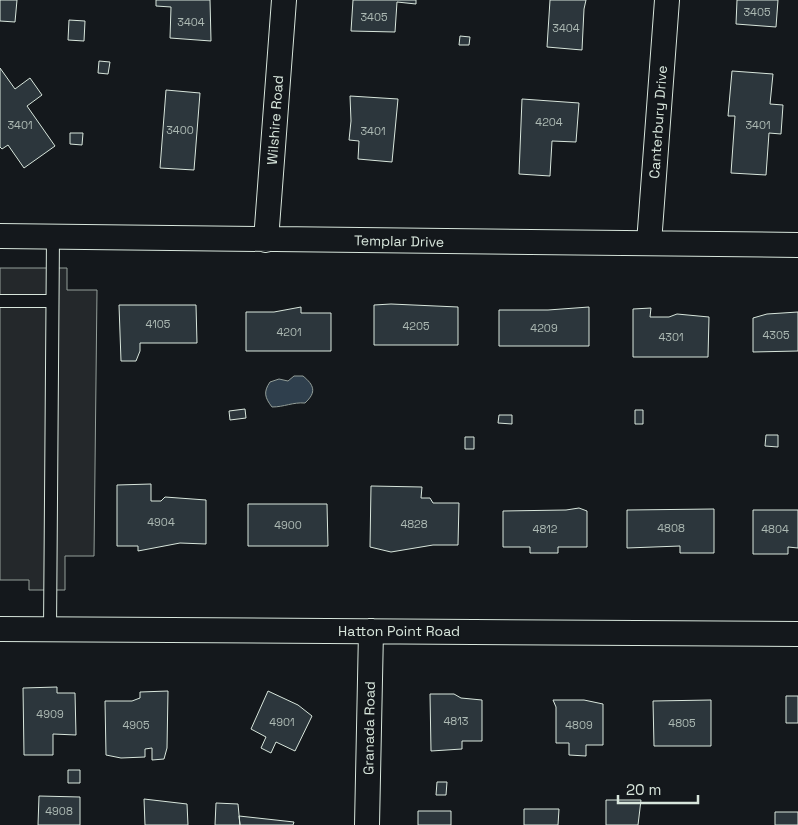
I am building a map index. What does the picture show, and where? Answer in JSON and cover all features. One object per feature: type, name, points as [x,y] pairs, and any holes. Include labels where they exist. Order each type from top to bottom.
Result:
[{"type":"street","name":"Wilshire Road","points":[[266,240],[284,0]]},
{"type":"street","name":"Canterbury Drive","points":[[649,243],[667,0]]},
{"type":"street","name":"Templar Drive","points":[[0,236],[798,245]]},
{"type":"street","name":"Hatton Point Road","points":[[0,629],[798,634]]},
{"type":"street","name":"Granada Road","points":[[367,825],[370,631]]},
{"type":"lane","points":[[50,630],[53,237]]},
{"type":"lane","points":[[0,301],[52,301]]},
{"type":"shaded area","points":[[0,268],[67,268],[67,290],[97,290],[94,556],[65,556],[65,590],[29,590],[29,580],[0,580]]},
{"type":"water","points":[[294,376],[303,376],[310,382],[313,392],[309,399],[305,403],[272,407],[266,395],[266,389],[270,382],[279,379],[288,381]]},
{"type":"building","points":[[0,0],[17,0],[15,22],[0,21]]},
{"type":"building","points":[[156,0],[210,0],[211,41],[170,38],[171,7],[156,6]]},
{"type":"building","points":[[353,0],[416,0],[416,4],[397,2],[395,32],[351,31]]},
{"type":"building","points":[[550,0],[586,0],[582,50],[547,47]]},
{"type":"building","points":[[737,0],[778,0],[776,27],[736,24]]},
{"type":"building","points":[[69,20],[85,21],[84,41],[68,40]]},
{"type":"building","points":[[460,36],[470,37],[469,45],[459,45]]},
{"type":"building","points":[[99,61],[110,62],[108,74],[98,73]]},
{"type":"building","points":[[0,68],[15,89],[30,78],[42,95],[27,106],[55,146],[24,168],[8,145],[2,149],[0,147]]},
{"type":"building","points":[[732,71],[773,74],[770,104],[783,105],[781,134],[769,133],[766,175],[731,173],[735,116],[728,116]]},
{"type":"building","points":[[166,90],[200,93],[194,170],[160,168]]},
{"type":"building","points":[[350,96],[398,99],[392,162],[358,159],[359,141],[349,140],[351,121]]},
{"type":"building","points":[[522,99],[579,103],[576,142],[552,141],[550,176],[519,174]]},
{"type":"building","points":[[70,133],[83,133],[82,145],[70,144]]},
{"type":"building","points":[[119,305],[196,305],[197,343],[140,343],[140,351],[136,361],[121,361]]},
{"type":"building","points":[[374,305],[458,307],[458,345],[374,345]]},
{"type":"building","points":[[301,307],[301,313],[331,313],[331,351],[246,351],[246,312],[274,312]]},
{"type":"building","points":[[589,307],[589,346],[499,346],[499,310],[548,310]]},
{"type":"building","points":[[651,308],[650,317],[669,317],[677,314],[709,317],[708,357],[633,357],[633,309]]},
{"type":"building","points":[[798,312],[798,351],[753,352],[753,318],[767,314]]},
{"type":"building","points":[[245,409],[246,418],[230,420],[229,411]]},
{"type":"building","points":[[635,410],[643,410],[643,424],[635,424]]},
{"type":"building","points":[[499,415],[512,415],[512,424],[498,423]]},
{"type":"building","points":[[766,435],[778,435],[778,447],[765,446]]},
{"type":"building","points":[[465,437],[474,437],[474,449],[465,449]]},
{"type":"building","points":[[151,484],[151,501],[161,501],[165,497],[206,500],[206,544],[180,543],[138,551],[138,546],[117,546],[117,485]]},
{"type":"building","points":[[371,486],[422,487],[421,498],[430,498],[433,503],[459,503],[458,545],[433,545],[391,552],[370,547]]},
{"type":"building","points":[[248,504],[327,504],[328,546],[248,546]]},
{"type":"building","points":[[579,508],[587,511],[587,547],[558,547],[558,553],[530,553],[530,547],[503,547],[503,511]]},
{"type":"building","points":[[714,509],[714,553],[680,553],[680,546],[627,548],[627,510]]},
{"type":"building","points":[[753,510],[798,510],[798,548],[788,547],[788,554],[753,554]]},
{"type":"building","points":[[57,687],[57,693],[75,693],[76,735],[53,734],[53,755],[24,755],[23,688]]},
{"type":"building","points":[[168,691],[167,748],[164,759],[152,760],[152,748],[145,749],[145,757],[121,758],[106,755],[105,701],[132,701],[140,698],[140,692]]},
{"type":"building","points":[[268,691],[298,705],[312,716],[295,751],[276,742],[271,753],[261,748],[266,737],[251,729]]},
{"type":"building","points":[[430,694],[454,694],[461,698],[482,700],[482,741],[462,741],[462,749],[431,751]]},
{"type":"building","points":[[786,696],[798,696],[798,723],[786,723]]},
{"type":"building","points":[[553,700],[584,700],[603,704],[603,745],[586,745],[586,756],[569,755],[569,743],[556,743],[556,707]]},
{"type":"building","points":[[711,700],[711,746],[654,746],[653,701]]},
{"type":"building","points":[[68,770],[80,770],[80,783],[68,783]]},
{"type":"building","points":[[437,782],[447,782],[446,795],[436,795]]},
{"type":"building","points":[[39,796],[80,797],[80,825],[38,825]]},
{"type":"building","points":[[144,799],[187,804],[188,825],[145,825]]},
{"type":"building","points":[[606,800],[641,800],[638,825],[606,825]]},
{"type":"building","points":[[216,803],[238,804],[240,825],[215,825]]},
{"type":"building","points":[[524,809],[559,809],[558,825],[524,825]]},
{"type":"building","points":[[418,811],[451,811],[451,825],[418,825]]},
{"type":"building","points":[[775,812],[798,812],[798,825],[775,825]]},
{"type":"building","points":[[239,816],[294,822],[293,825],[240,825]]}]
